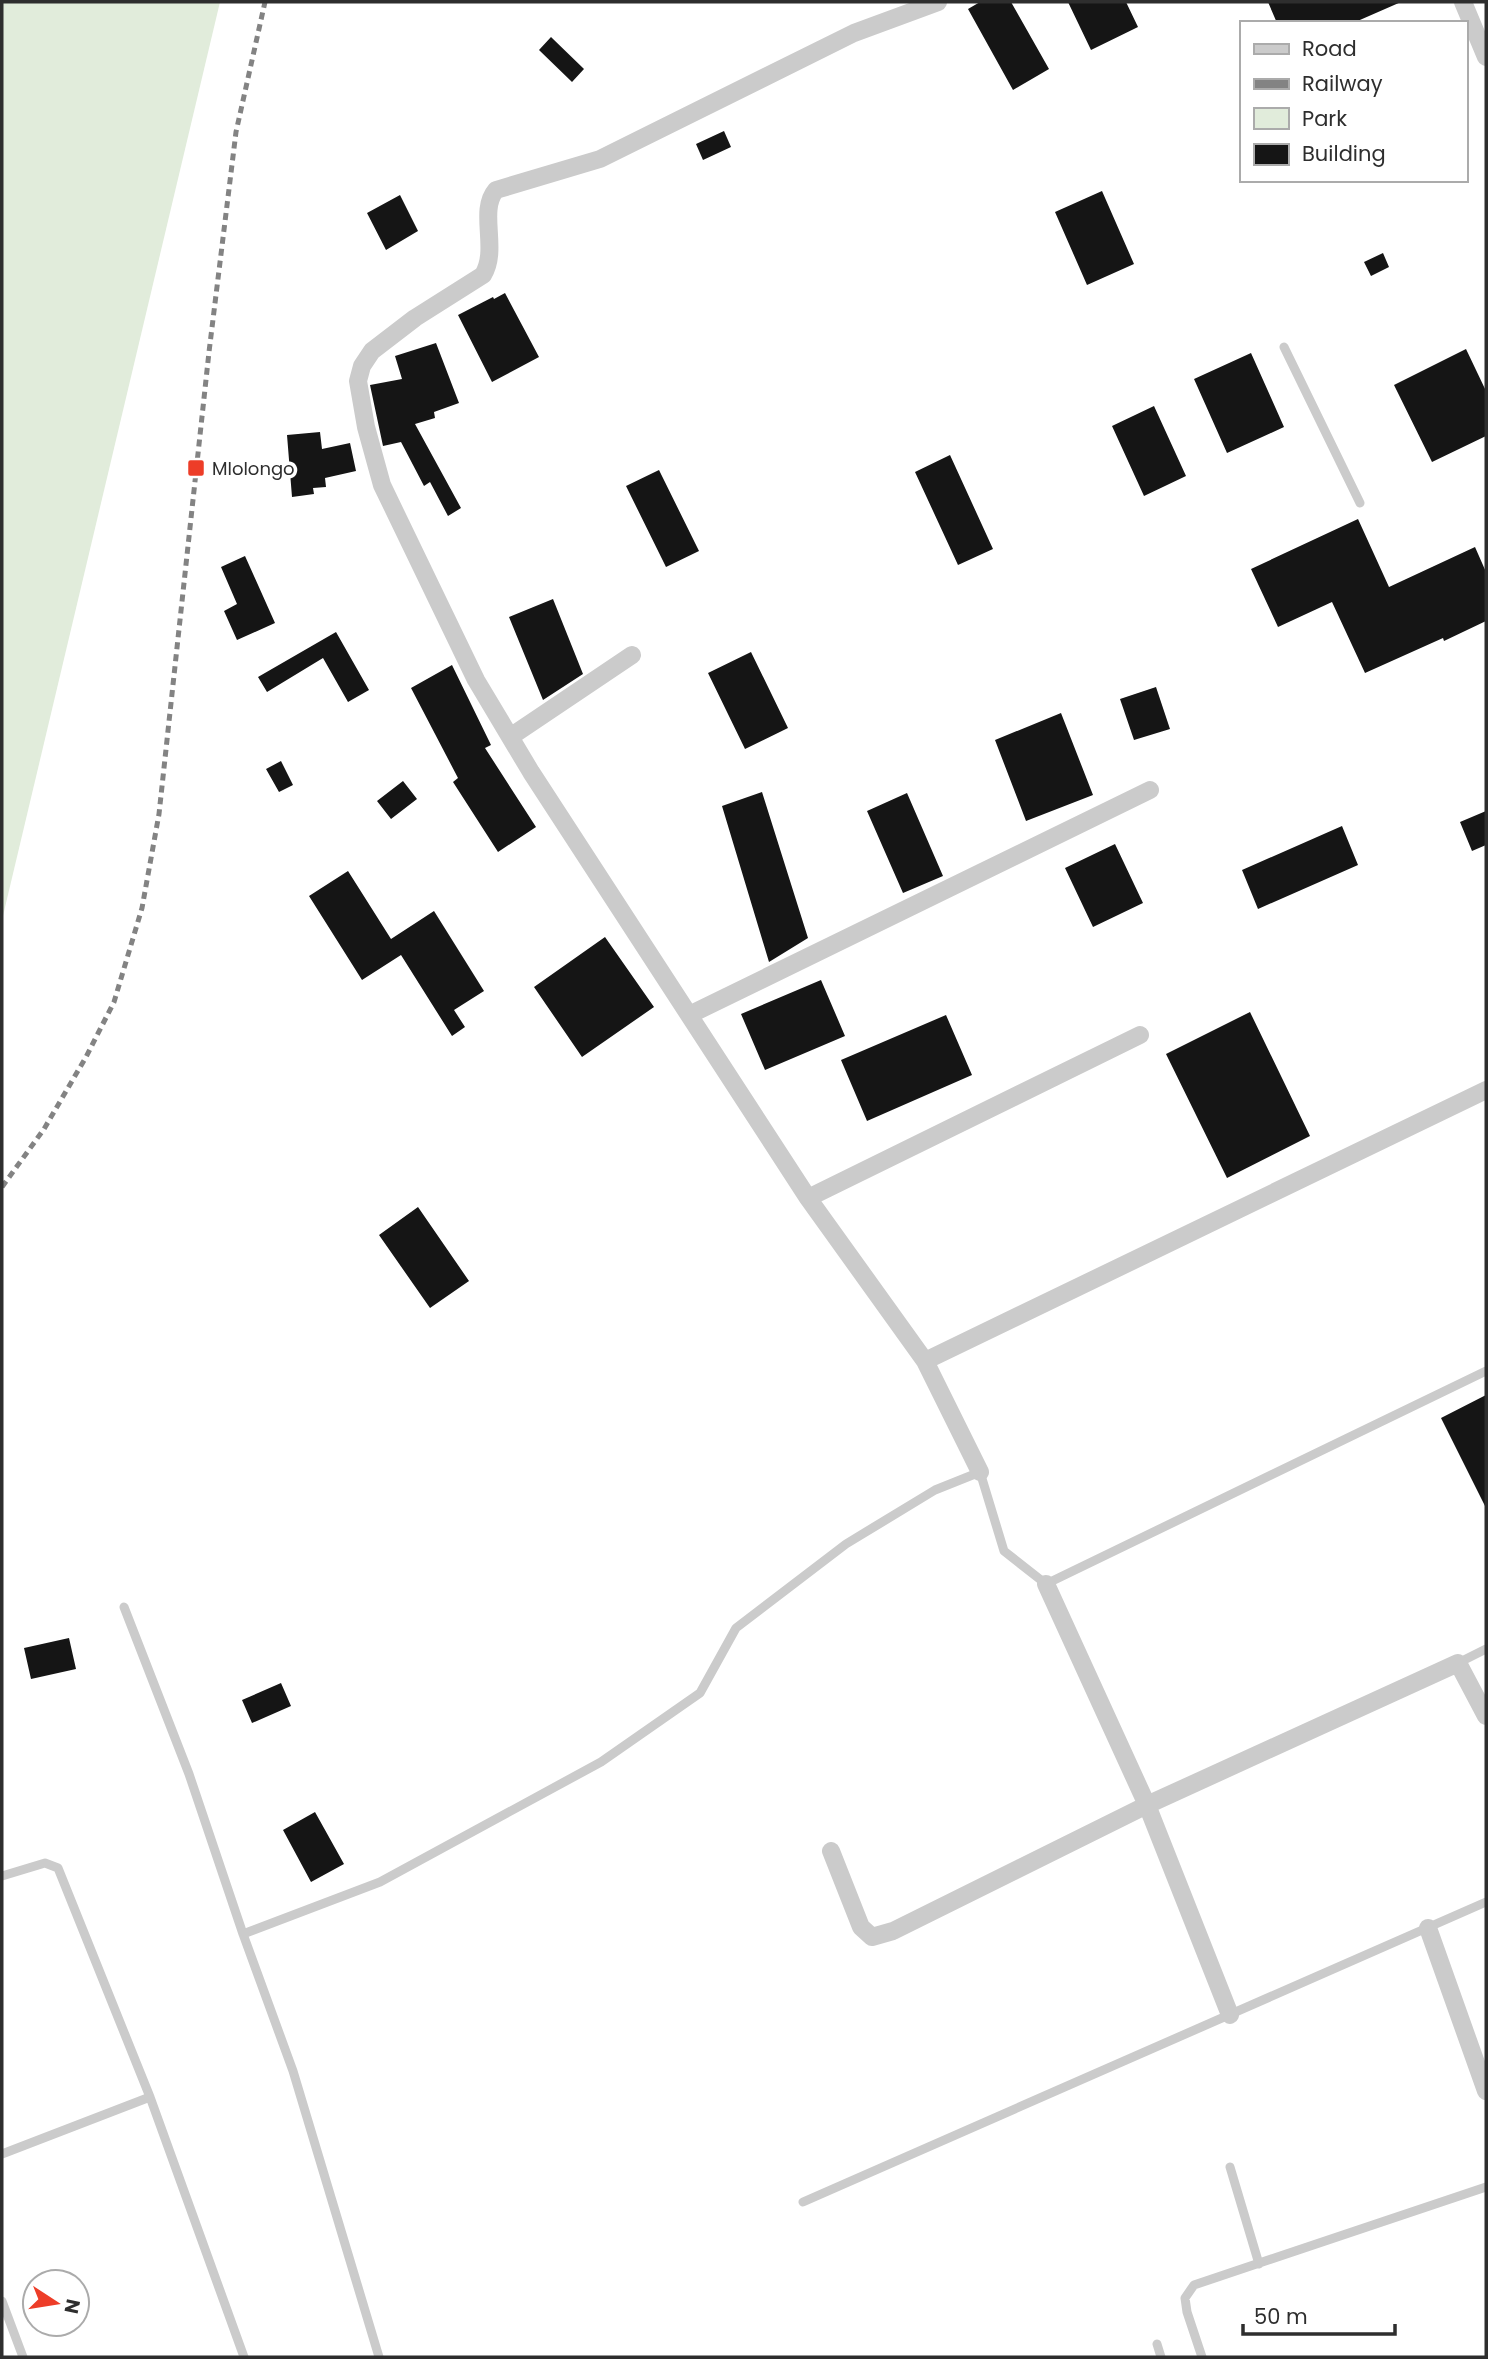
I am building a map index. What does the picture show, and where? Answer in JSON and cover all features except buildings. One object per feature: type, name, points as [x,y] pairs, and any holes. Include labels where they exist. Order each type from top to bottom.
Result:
[{"type":"street","points":[[938,2],[854,33],[600,159],[496,190],[490,202],[491,250],[488,268],[483,275],[372,351],[362,366],[358,381],[366,427],[382,485],[476,680],[510,737],[808,1198],[925,1361],[980,1472]]},
{"type":"street","points":[[1463,2],[1486,57]]},
{"type":"street","points":[[510,737],[632,655]]},
{"type":"street","points":[[689,1016],[1150,790]]},
{"type":"street","points":[[808,1198],[1140,1035]]},
{"type":"street","points":[[925,1361],[1486,1090]]},
{"type":"street","points":[[1046,1584],[1147,1805],[1230,2014]]},
{"type":"street","points":[[831,1852],[861,1927],[872,1937],[893,1931],[1147,1805],[1458,1663],[1486,1716]]},
{"type":"street","points":[[1428,1928],[1486,2091]]},
{"type":"lane","points":[[1284,347],[1360,503]]},
{"type":"lane","points":[[243,1934],[380,1881],[601,1762],[700,1693],[736,1628],[846,1544],[935,1490],[980,1472],[1004,1550],[1046,1584],[1486,1371]]},
{"type":"lane","points":[[124,1606],[189,1774],[293,2071],[380,2357]]},
{"type":"lane","points":[[1458,1663],[1486,1649]]},
{"type":"lane","points":[[2,1876],[45,1863],[58,1868],[150,2097],[244,2357]]},
{"type":"lane","points":[[803,2202],[1486,1902]]},
{"type":"lane","points":[[2,2154],[150,2097]]},
{"type":"lane","points":[[1230,2167],[1259,2264]]},
{"type":"lane","points":[[1202,2357],[1185,2298],[1194,2285],[1486,2187]]},
{"type":"lane","points":[[2,2301],[23,2357]]},
{"type":"lane","points":[[1157,2344],[1161,2357]]},
{"type":"green space","points":[[2,2],[220,2],[2,920]]},
{"type":"railway","points":[[2,1187],[44,1129],[114,1002],[142,908],[159,814],[209,352],[236,132],[265,2]]},
{"type":"place","name":"Mlolongo","points":[[196,468]]}]
